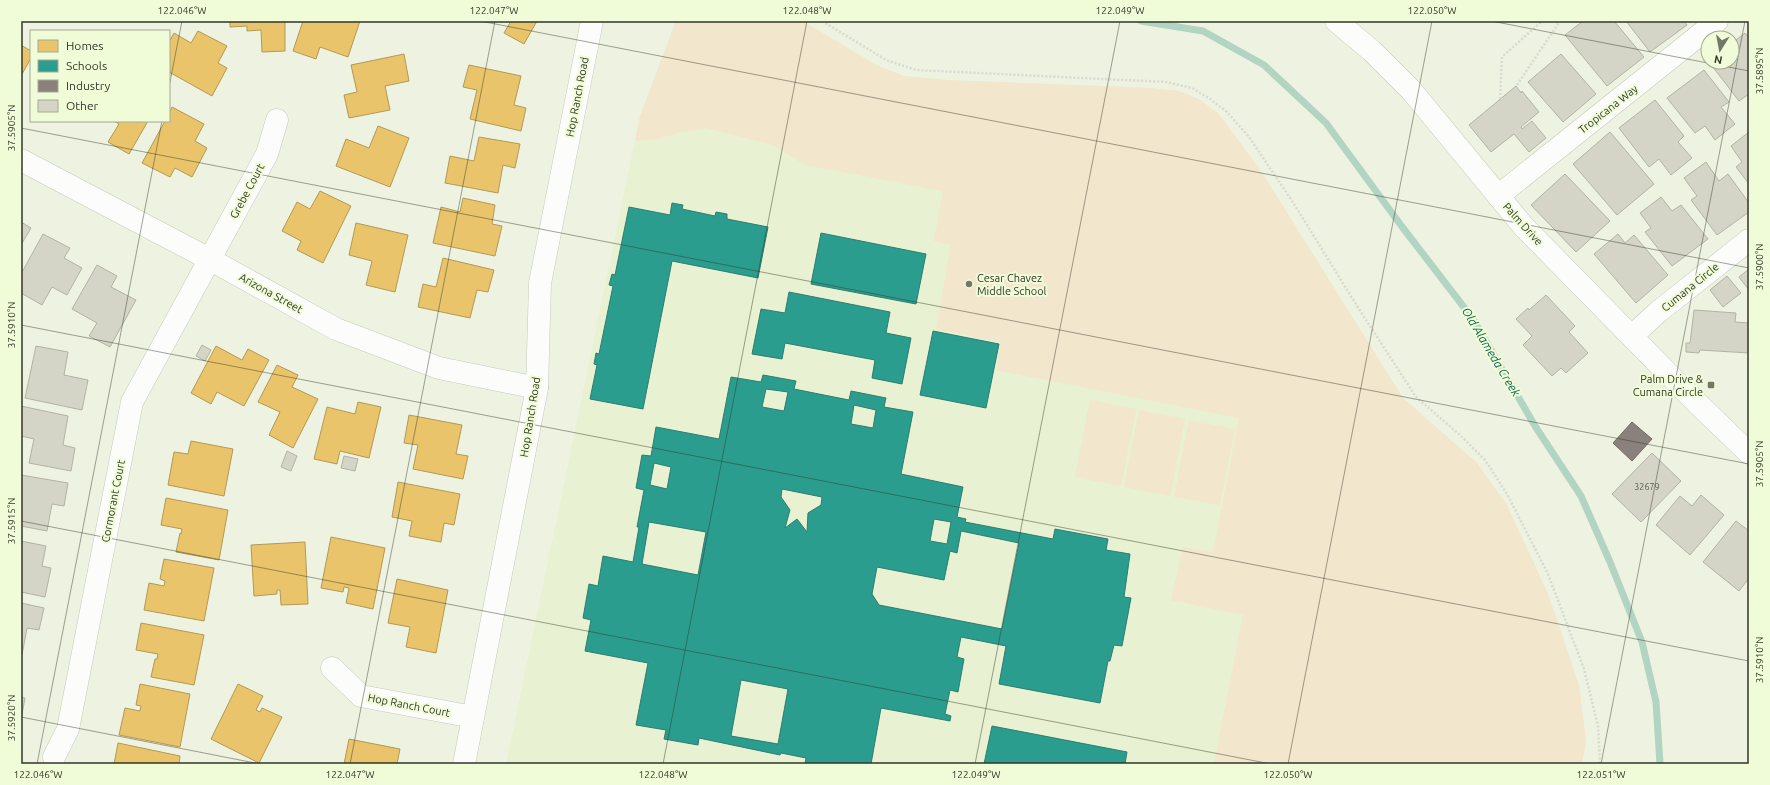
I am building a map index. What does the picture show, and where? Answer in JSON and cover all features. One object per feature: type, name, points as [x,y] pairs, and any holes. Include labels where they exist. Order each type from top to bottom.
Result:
[{"type":"street","name":"Hop Ranch Road","points":[[464,764],[537,388],[540,283],[592,21]]},
{"type":"street","name":"Palm Drive","points":[[1336,21],[1372,51],[1411,90],[1524,227],[1716,422],[1749,453]]},
{"type":"street","name":"Tropicana Way","points":[[1498,196],[1717,21]]},
{"type":"street","name":"Grebe Court","points":[[210,260],[267,154],[277,120]]},
{"type":"street","name":"Arizona Street","points":[[21,160],[210,260],[336,329],[439,368],[537,388]]},
{"type":"street","name":"Cumana Circle","points":[[1632,336],[1658,312],[1749,240]]},
{"type":"street","name":"Cormorant Court","points":[[54,757],[68,729],[132,402],[210,260]]},
{"type":"street","name":"Hop Ranch Court","points":[[332,668],[361,696],[473,717]]},
{"type":"path","points":[[822,21],[886,60],[916,70],[1166,82],[1192,88],[1227,112],[1249,137],[1294,204],[1357,306],[1416,397],[1486,460],[1507,494],[1548,574],[1584,669],[1598,726],[1600,764]]},
{"type":"path","points":[[1500,98],[1502,57],[1542,21]]},
{"type":"path","points":[[1517,86],[1560,21]]},
{"type":"shaded area","name":"Cesar Chavez Middle School","points":[[676,21],[803,21],[878,66],[904,76],[947,80],[1150,88],[1179,91],[1199,99],[1218,113],[1261,171],[1403,398],[1477,463],[1507,505],[1548,594],[1579,685],[1586,741],[1582,764],[506,764],[640,116]]},
{"type":"shaded area","points":[[676,21],[803,21],[878,66],[904,76],[947,80],[1150,88],[1179,91],[1199,99],[1218,113],[1261,171],[1403,398],[1477,463],[1507,505],[1548,594],[1579,685],[1586,741],[1582,764],[1214,764],[1243,615],[1171,600],[1183,547],[1213,552],[1239,418],[996,370],[1001,342],[936,329],[951,245],[934,241],[943,191],[805,165],[773,145],[706,128],[682,132],[657,139],[635,141],[640,116]]},
{"type":"shaded area","points":[[1090,400],[1136,409],[1121,486],[1075,477]]},
{"type":"shaded area","points":[[1139,410],[1185,419],[1170,496],[1124,487]]},
{"type":"shaded area","points":[[1189,420],[1235,429],[1220,505],[1174,497]]},
{"type":"building: Homes","points":[[230,21],[285,21],[285,51],[262,52],[261,30],[247,31],[247,26],[230,27]]},
{"type":"building: Homes","points":[[303,21],[360,21],[348,57],[320,47],[316,59],[293,51]]},
{"type":"building: Homes","points":[[511,21],[537,21],[524,44],[504,33]]},
{"type":"building: Homes","points":[[198,31],[227,46],[218,63],[227,68],[212,96],[170,73],[170,40],[174,33],[191,43]]},
{"type":"building: Homes","points":[[21,45],[30,50],[30,60],[21,76]]},
{"type":"building: Homes","points":[[404,54],[409,81],[385,86],[390,110],[349,118],[344,95],[357,92],[351,65]]},
{"type":"building: Homes","points":[[469,65],[521,76],[514,105],[526,108],[521,131],[470,119],[477,90],[463,87]]},
{"type":"building: Homes","points":[[172,107],[204,124],[195,141],[207,148],[192,177],[175,168],[170,177],[142,163],[164,122],[170,122],[170,111]]},
{"type":"building: Homes","points":[[116,122],[147,122],[129,154],[108,142],[119,124]]},
{"type":"building: Homes","points":[[378,126],[409,138],[390,187],[336,166],[346,139],[369,148]]},
{"type":"building: Homes","points":[[479,137],[520,144],[515,168],[503,165],[498,193],[445,183],[450,156],[474,161]]},
{"type":"building: Homes","points":[[320,191],[351,206],[323,263],[297,250],[301,241],[282,231],[297,202],[310,209]]},
{"type":"building: Homes","points":[[463,198],[495,205],[492,224],[502,226],[495,256],[433,243],[441,207],[460,212]]},
{"type":"building: Homes","points":[[356,223],[408,235],[395,292],[366,285],[372,261],[349,255]]},
{"type":"building: Homes","points":[[443,258],[494,270],[488,292],[477,290],[470,318],[418,307],[423,284],[436,287]]},
{"type":"building: Homes","points":[[216,346],[242,360],[248,349],[269,360],[244,406],[217,392],[211,404],[191,393]]},
{"type":"building: Homes","points":[[277,365],[298,375],[292,387],[318,399],[293,448],[269,435],[280,412],[258,402]]},
{"type":"building: Homes","points":[[358,402],[381,407],[369,458],[340,451],[337,464],[314,459],[327,407],[355,414]]},
{"type":"building: Homes","points":[[409,415],[462,425],[456,454],[468,456],[463,479],[413,469],[418,445],[404,443]]},
{"type":"building: Homes","points":[[191,441],[233,449],[224,496],[168,485],[174,452],[188,454]]},
{"type":"building: Homes","points":[[398,482],[460,494],[454,525],[444,523],[441,542],[409,536],[412,521],[392,517]]},
{"type":"building: Homes","points":[[166,498],[228,510],[219,560],[176,552],[182,529],[161,525]]},
{"type":"building: Homes","points":[[331,537],[385,548],[373,609],[346,603],[349,588],[344,587],[343,592],[321,588]]},
{"type":"building: Homes","points":[[305,542],[308,604],[281,605],[280,590],[277,590],[277,594],[254,596],[251,545]]},
{"type":"building: Homes","points":[[164,559],[214,568],[204,621],[144,610],[149,583],[164,586],[165,581],[160,579]]},
{"type":"building: Homes","points":[[397,579],[448,590],[436,653],[406,647],[410,627],[388,623]]},
{"type":"building: Homes","points":[[141,623],[204,635],[194,685],[151,677],[155,659],[157,659],[158,654],[136,650]]},
{"type":"building: Homes","points":[[140,684],[190,694],[180,747],[119,735],[125,708],[140,711],[141,706],[136,705]]},
{"type":"building: Homes","points":[[238,684],[263,696],[256,710],[260,712],[262,708],[282,717],[259,763],[211,739]]},
{"type":"building: Homes","points":[[349,739],[400,749],[397,764],[344,764]]},
{"type":"building: Homes","points":[[118,743],[180,756],[179,764],[114,764]]},
{"type":"building: Schools","points":[[672,203],[683,205],[682,209],[715,216],[716,212],[727,214],[727,219],[768,227],[758,278],[672,261],[643,409],[590,399],[597,365],[594,364],[596,353],[599,354],[613,286],[609,285],[612,274],[615,275],[629,207],[670,215]]},
{"type":"building: Schools","points":[[821,233],[926,254],[916,304],[811,284]]},
{"type":"building: Schools","points":[[789,292],[890,312],[886,333],[911,338],[902,384],[872,378],[875,360],[785,343],[782,359],[752,354],[761,309],[785,313]]},
{"type":"building: Schools","points":[[933,331],[999,344],[986,408],[920,395]]},
{"type":"building: Schools","points":[[763,375],[796,381],[794,389],[849,400],[851,391],[886,398],[884,407],[913,412],[901,474],[963,487],[957,517],[966,519],[965,522],[1053,539],[1055,529],[1108,539],[1106,550],[1130,554],[1124,597],[1131,598],[1122,646],[1114,645],[1110,661],[1108,661],[1100,703],[999,684],[1006,646],[961,637],[957,657],[964,659],[958,692],[950,690],[945,714],[951,716],[950,721],[881,708],[871,764],[805,764],[806,758],[781,753],[780,755],[699,738],[698,745],[664,739],[666,730],[636,725],[648,663],[585,651],[591,620],[583,618],[589,584],[598,586],[603,556],[633,562],[639,527],[637,527],[644,490],[636,488],[642,455],[651,456],[656,427],[719,439],[731,377],[761,382]],"holes":[[[766,389],[788,392],[784,411],[762,407]],[[854,405],[876,410],[873,428],[851,424]],[[654,463],[671,467],[667,489],[650,485]],[[782,489],[822,497],[821,505],[808,513],[807,532],[797,519],[785,528],[790,510],[781,497]],[[934,519],[951,522],[947,544],[930,541]],[[649,522],[706,532],[698,575],[642,564]],[[961,531],[1019,543],[1002,629],[879,605],[872,594],[877,567],[944,580],[950,551],[957,553]],[[741,680],[788,689],[778,744],[731,736]]]},
{"type":"building: Schools","points":[[992,726],[1127,752],[1125,764],[984,764]]},
{"type":"building: Industry","points":[[1632,422],[1652,439],[1632,461],[1613,443]]},
{"type":"building: Other","points":[[1583,21],[1614,21],[1644,57],[1607,86],[1565,35]]},
{"type":"building: Other","points":[[1626,21],[1684,21],[1687,25],[1650,52]]},
{"type":"building: Other","points":[[1745,33],[1749,38],[1749,94],[1739,101],[1715,70],[1740,70],[1740,37]]},
{"type":"building: Other","points":[[1561,54],[1596,94],[1563,122],[1528,82]]},
{"type":"building: Other","points":[[1704,70],[1729,102],[1721,107],[1735,124],[1715,140],[1705,126],[1695,133],[1667,98]]},
{"type":"building: Other","points":[[1516,86],[1539,112],[1521,127],[1522,129],[1532,121],[1546,138],[1529,152],[1514,134],[1491,152],[1469,125]]},
{"type":"building: Other","points":[[1655,100],[1684,136],[1678,142],[1692,158],[1671,175],[1659,159],[1649,167],[1619,128]]},
{"type":"building: Other","points":[[1610,132],[1654,184],[1617,215],[1573,164]]},
{"type":"building: Other","points":[[1749,132],[1749,184],[1736,167],[1742,162],[1731,146]]},
{"type":"building: Other","points":[[1706,162],[1719,181],[1728,174],[1749,203],[1749,212],[1717,235],[1691,200],[1697,196],[1684,178]]},
{"type":"building: Other","points":[[1565,174],[1610,221],[1576,252],[1531,205]]},
{"type":"building: Other","points":[[1661,197],[1672,211],[1681,205],[1708,239],[1672,266],[1645,232],[1651,228],[1640,213]]},
{"type":"building: Other","points":[[21,222],[31,228],[21,245]]},
{"type":"building: Other","points":[[43,234],[70,248],[64,258],[82,268],[67,295],[52,287],[42,305],[21,293],[21,274]]},
{"type":"building: Other","points":[[1618,234],[1625,243],[1634,235],[1668,275],[1636,303],[1594,254]]},
{"type":"building: Other","points":[[97,265],[117,276],[111,287],[136,300],[110,347],[89,336],[97,323],[72,309]]},
{"type":"building: Other","points":[[1749,269],[1749,290],[1739,277]]},
{"type":"building: Other","points":[[1727,276],[1741,293],[1723,307],[1710,290]]},
{"type":"building: Other","points":[[1546,295],[1575,326],[1569,332],[1588,353],[1566,373],[1561,368],[1552,376],[1523,345],[1532,336],[1516,319]]},
{"type":"building: Other","points":[[1694,310],[1736,313],[1735,322],[1749,323],[1749,353],[1700,350],[1699,353],[1686,352],[1686,343],[1690,343]]},
{"type":"building: Other","points":[[202,345],[211,350],[205,361],[196,356]]},
{"type":"building: Other","points":[[36,346],[68,352],[64,375],[88,380],[82,410],[25,398]]},
{"type":"building: Other","points":[[21,406],[68,416],[63,445],[75,448],[71,471],[29,463],[34,439],[21,436]]},
{"type":"building: Other","points":[[287,451],[297,456],[291,471],[281,467]]},
{"type":"building: Other","points":[[1652,453],[1681,481],[1641,522],[1612,494]]},
{"type":"building: Other","points":[[344,456],[358,459],[355,471],[341,468]]},
{"type":"building: Other","points":[[21,475],[68,483],[64,506],[52,504],[47,531],[21,526]]},
{"type":"building: Other","points":[[1701,495],[1724,515],[1690,555],[1656,525],[1680,496],[1692,506]]},
{"type":"building: Other","points":[[1736,521],[1749,531],[1749,578],[1739,591],[1703,562]]},
{"type":"building: Other","points":[[21,541],[46,546],[42,566],[51,568],[45,597],[21,592]]},
{"type":"building: Other","points":[[21,603],[44,608],[39,630],[27,628],[22,655],[21,655]]},
{"type":"building: Other","points":[[21,697],[25,698],[21,720]]},
{"type":"waterway","name":"Old Alameda Creek","points":[[1141,21],[1203,31],[1264,65],[1326,123],[1403,228],[1473,319],[1535,426],[1581,496],[1610,562],[1642,642],[1656,702],[1660,764]]},
{"type":"place","name":"Cesar Chavez Middle School","points":[[969,284]]},
{"type":"place","name":"Palm Drive & Cumana Circle","points":[[1711,385]]}]
